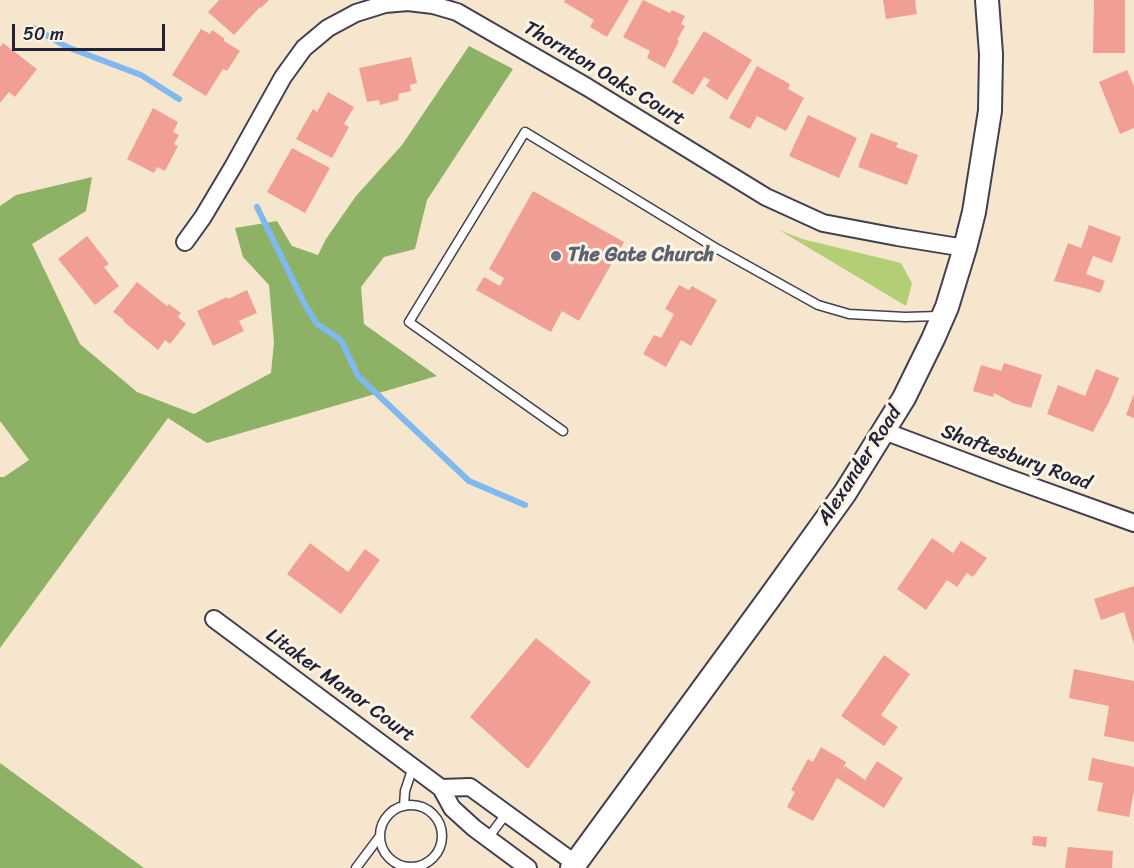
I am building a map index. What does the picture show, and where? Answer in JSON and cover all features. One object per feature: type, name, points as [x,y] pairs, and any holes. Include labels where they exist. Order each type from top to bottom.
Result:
[{"type":"street","name":"Alexander Road","points":[[574,866],[845,493],[904,398],[933,339],[943,316],[965,248],[974,212],[990,111],[991,54],[987,0]]},
{"type":"street","name":"Thornton Oaks Court","points":[[185,242],[234,165],[283,78],[304,48],[328,28],[356,13],[385,2],[408,2],[433,4],[458,12],[587,87],[766,197],[823,223],[965,248]]},
{"type":"street","name":"Shaftesbury Road","points":[[884,431],[1134,523]]},
{"type":"street","name":"Litaker Manor Court","points":[[214,619],[414,766],[441,788],[452,808],[474,828],[528,868]]},
{"type":"street","points":[[441,788],[470,786],[574,866]]},
{"type":"lane","points":[[563,431],[410,322],[525,132],[714,248],[818,305],[849,314],[905,317],[943,316]]},
{"type":"lane","points":[[404,806],[405,791],[414,766]]},
{"type":"lane","points":[[404,806],[414,806],[432,813],[442,831],[442,841],[433,858],[415,867],[405,866],[387,856],[380,836],[382,826],[394,810],[404,806]]},
{"type":"lane","points":[[488,838],[506,814]]},
{"type":"lane","points":[[356,868],[380,836]]},
{"type":"green space","points":[[469,46],[513,69],[427,200],[415,249],[384,257],[361,287],[364,324],[437,376],[207,443],[168,418],[0,648],[0,477],[4,477],[29,460],[0,421],[0,206],[16,195],[92,177],[86,211],[32,244],[80,344],[137,392],[194,414],[271,373],[274,342],[269,285],[243,257],[235,228],[277,221],[292,246],[318,255],[326,239],[356,196],[402,145]]},
{"type":"green space","points":[[779,230],[802,239],[901,263],[912,283],[906,306]]},
{"type":"green space","points":[[0,763],[144,868],[0,868]]},
{"type":"building","points":[[219,0],[269,0],[234,35],[208,12]]},
{"type":"building","points":[[565,0],[629,0],[607,37],[590,27],[594,20],[564,2]]},
{"type":"building","points":[[643,0],[670,13],[672,10],[685,16],[681,24],[685,26],[665,68],[647,58],[650,51],[623,37]]},
{"type":"building","points":[[883,0],[915,0],[917,14],[886,19]]},
{"type":"building","points":[[1094,0],[1125,0],[1125,53],[1093,53]]},
{"type":"building","points":[[201,29],[210,34],[212,30],[240,51],[227,71],[223,69],[206,96],[172,75]]},
{"type":"building","points":[[704,31],[752,60],[727,100],[706,86],[710,80],[704,77],[693,95],[672,82]]},
{"type":"building","points":[[3,43],[37,69],[15,97],[9,92],[0,103],[0,47]]},
{"type":"building","points":[[411,57],[417,83],[410,85],[411,91],[398,94],[399,100],[380,105],[379,100],[367,102],[359,68]]},
{"type":"building","points":[[757,66],[790,84],[788,89],[804,98],[786,131],[757,116],[750,129],[729,118]]},
{"type":"building","points":[[1127,70],[1134,86],[1134,128],[1120,134],[1099,82]]},
{"type":"building","points":[[328,92],[354,107],[344,124],[349,127],[332,158],[296,139],[313,109],[317,112]]},
{"type":"building","points":[[153,108],[178,122],[173,132],[179,135],[174,144],[178,146],[165,171],[157,167],[154,173],[127,159]]},
{"type":"building","points":[[808,115],[857,138],[839,178],[789,156]]},
{"type":"building","points":[[871,133],[898,143],[896,147],[918,155],[907,185],[858,167]]},
{"type":"building","points":[[292,148],[330,168],[305,213],[267,192]]},
{"type":"building","name":"The Gate Church","points":[[533,191],[624,242],[579,321],[562,311],[551,332],[476,290],[484,277],[500,286],[504,278],[489,269]]},
{"type":"building","points":[[1089,225],[1121,237],[1112,263],[1093,256],[1086,274],[1105,281],[1100,293],[1054,281],[1068,243],[1081,248]]},
{"type":"building","points":[[87,236],[109,264],[104,267],[119,286],[95,305],[58,259]]},
{"type":"building","points":[[137,282],[167,306],[169,304],[181,313],[178,317],[186,324],[170,344],[165,340],[158,350],[113,312]]},
{"type":"building","points":[[679,285],[689,290],[692,286],[717,300],[691,346],[681,340],[666,367],[643,354],[654,335],[661,338],[674,314],[665,309]]},
{"type":"building","points":[[247,290],[257,313],[239,321],[244,331],[213,346],[197,311]]},
{"type":"building","points":[[1004,363],[1042,375],[1031,408],[1013,403],[994,393],[993,397],[973,391],[981,365],[1001,371]]},
{"type":"building","points":[[1096,369],[1119,378],[1093,432],[1047,414],[1058,385],[1085,396]]},
{"type":"building","points":[[1134,394],[1134,418],[1126,415]]},
{"type":"building","points":[[932,538],[953,553],[961,541],[987,558],[973,577],[967,573],[957,587],[947,580],[926,610],[897,589]]},
{"type":"building","points":[[310,543],[348,572],[365,549],[380,560],[341,614],[287,574]]},
{"type":"building","points":[[1134,586],[1134,644],[1124,612],[1101,620],[1094,599]]},
{"type":"building","points":[[536,638],[591,682],[528,769],[470,717]]},
{"type":"building","points":[[884,655],[910,674],[881,715],[898,727],[884,746],[841,716]]},
{"type":"building","points":[[1074,669],[1134,681],[1134,742],[1104,736],[1109,706],[1069,698]]},
{"type":"building","points":[[821,747],[846,762],[841,772],[845,766],[865,780],[877,761],[903,778],[884,808],[837,778],[813,821],[787,807],[795,792],[791,790],[808,759],[813,762]]},
{"type":"building","points":[[1092,758],[1134,767],[1134,791],[1129,817],[1097,811],[1103,783],[1088,780]]},
{"type":"building","points":[[1033,836],[1047,837],[1046,847],[1032,845]]},
{"type":"building","points":[[1068,847],[1113,851],[1112,868],[1065,868]]},
{"type":"waterway","points":[[34,28],[67,47],[141,75],[179,99]]},
{"type":"waterway","points":[[257,207],[304,303],[317,324],[341,340],[358,376],[469,481],[525,505]]},
{"type":"place","name":"The Gate Church","points":[[556,256]]}]
